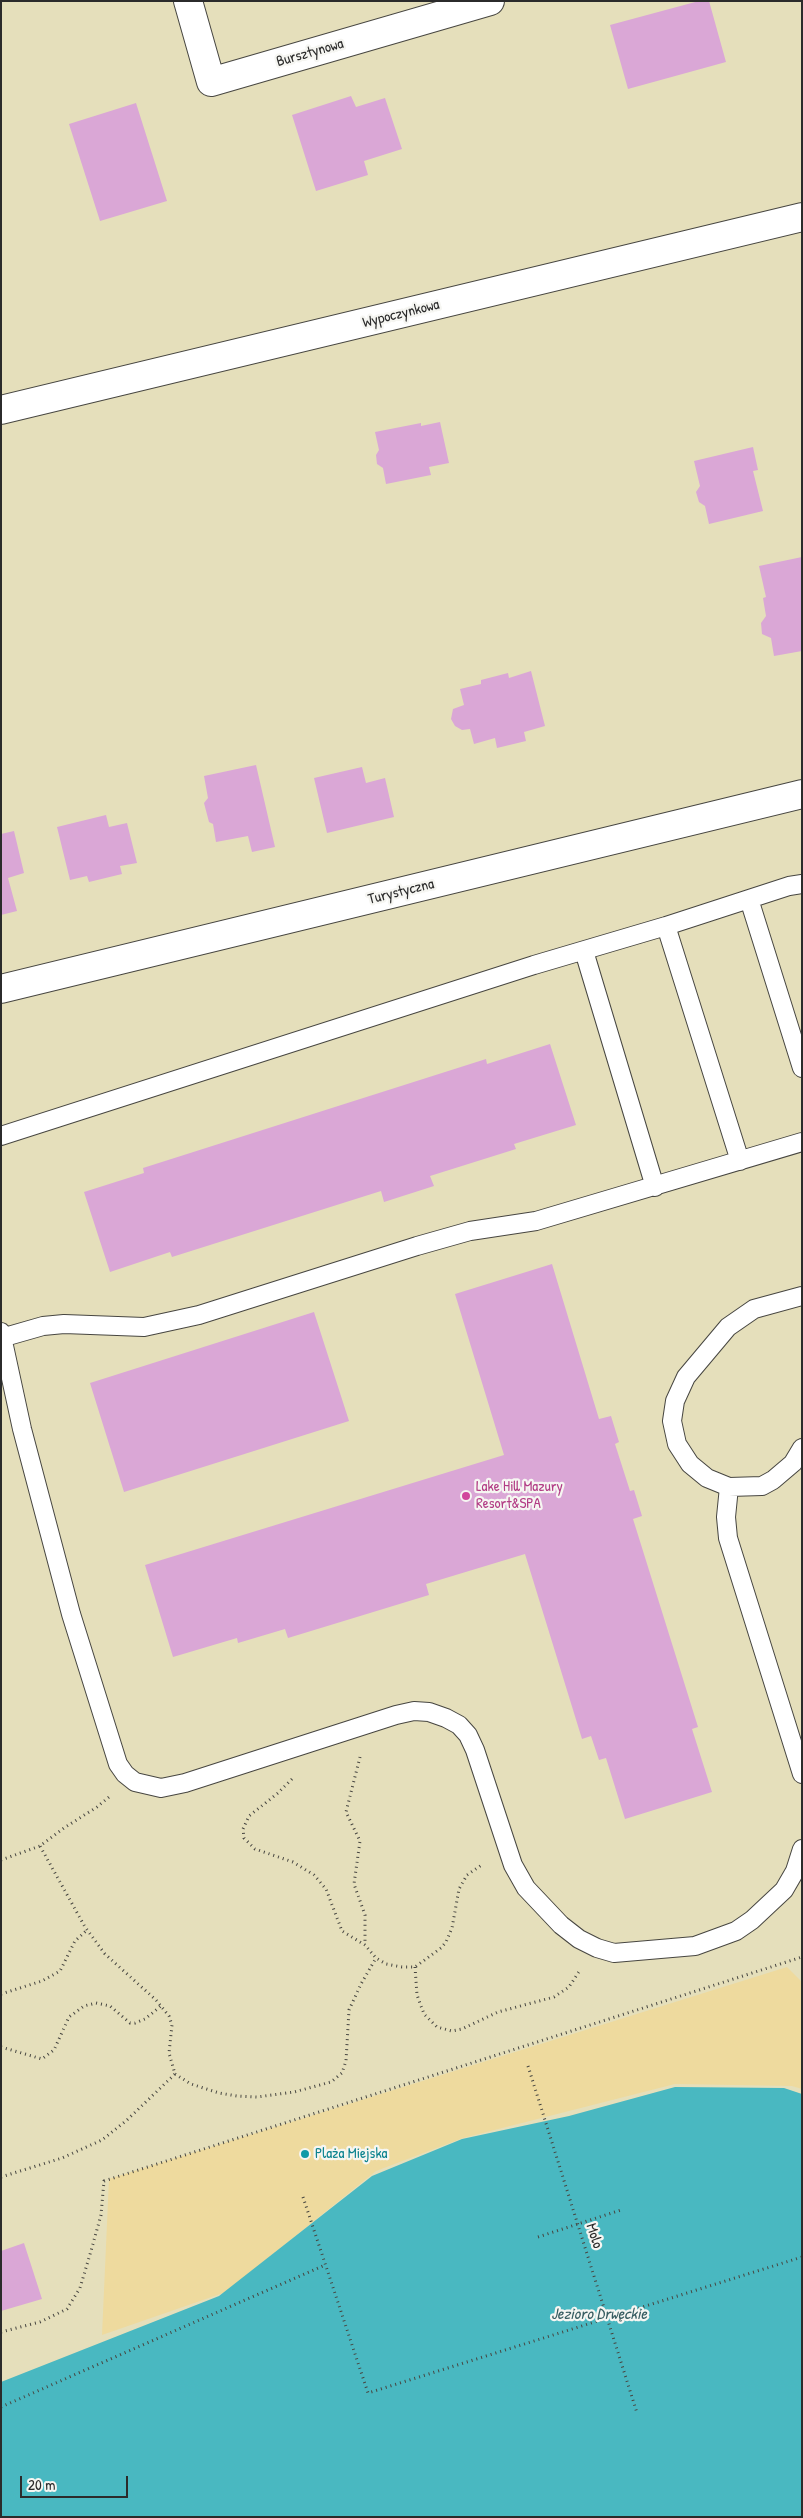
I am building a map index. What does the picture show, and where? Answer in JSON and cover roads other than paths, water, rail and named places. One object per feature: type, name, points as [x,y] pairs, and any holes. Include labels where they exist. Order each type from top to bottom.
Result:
[{"type":"street","name":"Bursztynowa","points":[[188,1],[211,82],[490,1]]},
{"type":"street","name":"Wypoczynkowa","points":[[1,410],[802,217]]},
{"type":"street","name":"Turystyczna","points":[[1,989],[802,794]]},
{"type":"lane","points":[[1,1136],[515,971],[666,926],[789,886],[802,884]]},
{"type":"lane","points":[[749,899],[802,1068]]},
{"type":"lane","points":[[666,926],[740,1161]]},
{"type":"lane","points":[[584,951],[655,1187]]},
{"type":"lane","points":[[802,1142],[536,1221],[470,1231],[443,1238],[252,1299],[162,1324],[144,1327],[64,1324],[43,1326],[2,1336],[22,1429],[71,1614],[118,1764],[130,1778],[147,1786],[172,1786],[365,1725],[414,1711],[429,1712],[459,1725],[468,1735],[475,1750],[513,1865],[526,1888],[540,1904],[578,1939],[592,1946],[614,1952],[671,1950],[695,1946],[736,1931],[752,1920],[784,1890],[795,1870],[802,1849]]},
{"type":"lane","points":[[802,1296],[768,1304],[741,1316],[728,1327],[699,1359],[680,1388],[672,1421],[677,1444],[698,1472],[718,1484],[728,1487],[762,1486],[783,1473],[793,1463],[802,1448]]},
{"type":"lane","points":[[728,1487],[726,1517],[728,1538],[802,1774]]},
{"type":"water","name":"Jezioro Drwęckie","points":[[675,2087],[784,2088],[802,2094],[802,2517],[1,2517],[1,2382],[219,2296],[372,2176],[462,2139],[569,2116]]},
{"type":"place","name":"Lake Hill Mazury Resort&SPA","points":[[466,1496]]},
{"type":"place","name":"Plaża Miejska","points":[[305,2154]]}]
